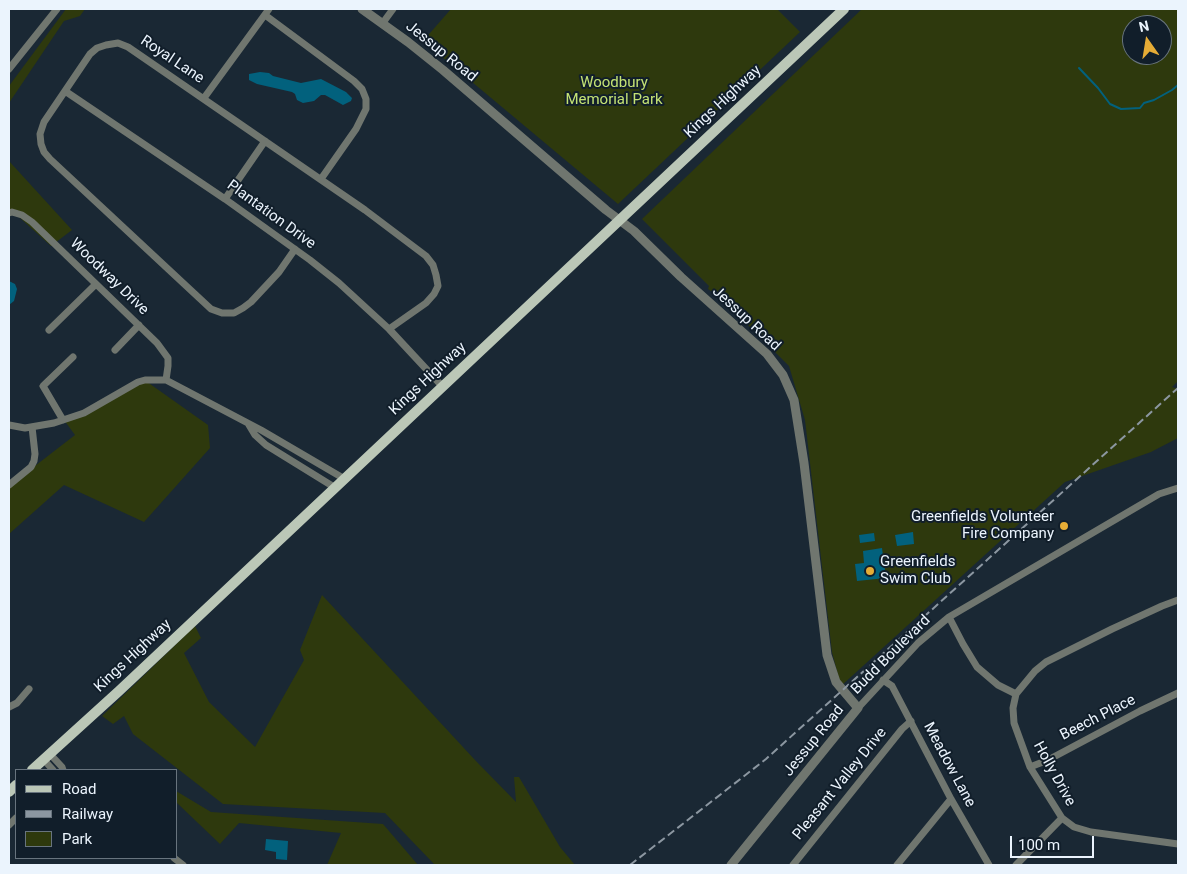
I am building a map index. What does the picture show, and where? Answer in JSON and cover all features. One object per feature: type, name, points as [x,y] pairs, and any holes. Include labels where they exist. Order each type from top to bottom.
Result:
[{"type":"main road","name":"Kings Highway","points":[[33,769],[844,9]]},
{"type":"street","points":[[9,69],[57,9]]},
{"type":"street","name":"Jessup Road","points":[[362,9],[443,70],[606,210],[634,231],[681,277],[767,354],[782,375],[794,400],[800,431],[827,655],[836,682],[858,708],[731,865]]},
{"type":"street","points":[[382,24],[393,9]]},
{"type":"street","points":[[204,98],[267,12],[354,81],[362,89],[366,99],[366,108],[356,129],[321,179]]},
{"type":"street","name":"Royal Lane","points":[[295,249],[280,272],[251,302],[234,313],[222,313],[211,309],[44,152],[40,134],[44,122],[90,54],[97,48],[106,45],[118,43],[128,47],[321,179],[426,256],[433,265],[438,286],[434,294],[426,303],[389,329]]},
{"type":"street","name":"Plantation Drive","points":[[66,91],[295,249],[338,283],[389,329],[442,386]]},
{"type":"street","points":[[225,199],[266,141]]},
{"type":"street","name":"Woodway Drive","points":[[9,213],[22,214],[139,324],[168,358],[166,380]]},
{"type":"street","points":[[49,330],[96,284]]},
{"type":"street","points":[[115,350],[139,324]]},
{"type":"street","points":[[62,420],[43,386],[73,357]]},
{"type":"street","points":[[9,425],[25,428],[62,420],[84,413],[138,382],[166,380],[228,411],[249,425],[261,430],[343,478]]},
{"type":"street","points":[[249,425],[266,446],[334,487]]},
{"type":"street","points":[[9,486],[31,467],[34,461],[32,427]]},
{"type":"street","name":"Budd Boulevard","points":[[858,708],[918,642],[949,617],[1159,494],[1178,488]]},
{"type":"street","points":[[949,617],[977,667],[998,686],[1016,694],[1035,671],[1046,662],[1112,629],[1178,600]]},
{"type":"street","name":"Meadow Lane","points":[[883,680],[892,686],[951,800],[989,865]]},
{"type":"street","points":[[9,707],[17,703],[29,689]]},
{"type":"street","name":"Beech Place","points":[[1030,767],[1048,760],[1178,693]]},
{"type":"street","name":"Holly Drive","points":[[1016,694],[1013,708],[1014,723],[1030,767],[1062,818],[1074,827],[1091,832],[1178,844]]},
{"type":"street","name":"Pleasant Valley Drive","points":[[793,865],[902,729],[911,722]]},
{"type":"street","points":[[47,757],[53,769]]},
{"type":"street","points":[[47,757],[63,769]]},
{"type":"street","points":[[896,865],[951,800]]},
{"type":"street","points":[[1016,865],[1062,818]]},
{"type":"green space","points":[[66,9],[85,9],[80,16],[64,21],[9,103],[9,86]]},
{"type":"green space","name":"Woodbury Memorial Park","points":[[451,9],[777,9],[800,32],[618,204],[423,41]]},
{"type":"green space","points":[[862,9],[1178,9],[1178,381],[1172,387],[1178,389],[1178,438],[1151,452],[1065,482],[841,686],[832,652],[805,420],[789,366],[721,298],[708,289],[709,286],[642,219]]},
{"type":"green space","points":[[9,161],[72,230],[51,246],[9,208]]},
{"type":"green space","points":[[143,379],[208,425],[210,448],[144,522],[64,485],[9,534],[9,486],[75,435],[64,420]]},
{"type":"green space","points":[[322,595],[516,802],[514,777],[519,777],[560,847],[575,865],[435,865],[385,813],[223,804],[133,734],[124,716],[113,724],[102,716],[195,626],[201,638],[184,653],[209,702],[255,747],[304,660],[300,650]]},
{"type":"green space","points":[[178,792],[211,812],[383,824],[418,865],[327,865],[341,833],[239,823],[220,844],[178,804]]},
{"type":"water","points":[[260,72],[301,83],[321,79],[346,92],[352,98],[351,101],[343,105],[325,95],[321,95],[314,101],[303,103],[297,100],[292,92],[257,84],[249,80],[249,74]]},
{"type":"water","points":[[9,281],[15,284],[17,289],[14,301],[9,305]]},
{"type":"water","points":[[913,532],[914,544],[897,546],[895,535]]},
{"type":"water","points":[[874,533],[875,541],[860,543],[859,535]]},
{"type":"water","name":"Greenfields Swim Club","points":[[882,548],[886,578],[857,581],[855,564],[864,563],[863,551]]},
{"type":"water","points":[[266,839],[288,841],[287,860],[276,859],[276,852],[265,850]]},
{"type":"waterway","points":[[1079,68],[1110,104],[1121,109],[1140,108],[1144,103],[1154,100],[1178,85]]},
{"type":"railway","points":[[630,865],[766,759],[1178,388]]},
{"type":"place","name":"Greenfields Volunteer Fire Company","points":[[1064,526]]},
{"type":"place","name":"Greenfields Swim Club","points":[[870,571]]}]
